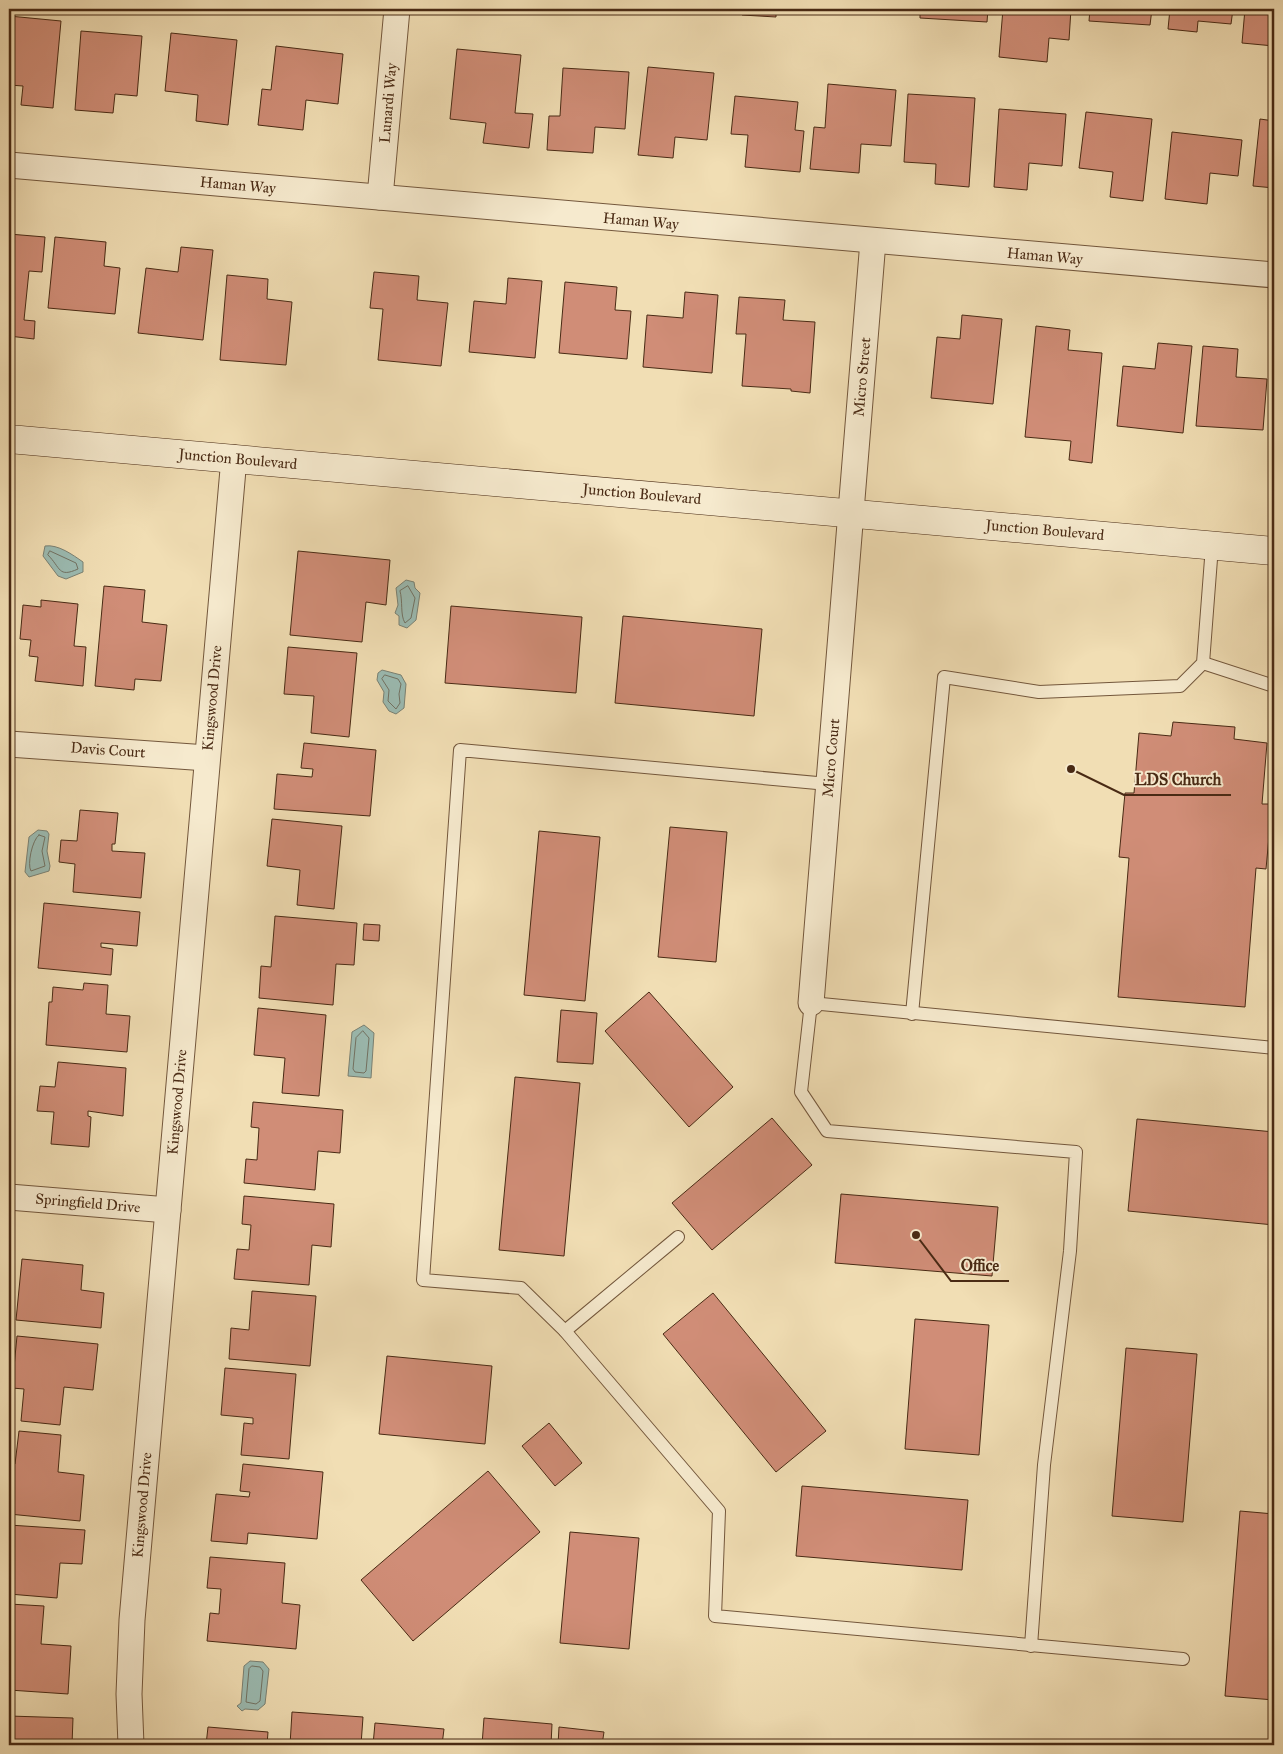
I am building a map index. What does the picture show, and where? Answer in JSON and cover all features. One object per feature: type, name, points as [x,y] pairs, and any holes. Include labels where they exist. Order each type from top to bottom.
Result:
[{"type":"main road","name":"Junction Boulevard","points":[[9,439],[852,512],[1274,551]]},
{"type":"street","name":"Lunardi Way","points":[[380,197],[397,9]]},
{"type":"street","name":"Haman Way","points":[[9,165],[1274,275]]},
{"type":"street","name":"Micro Street","points":[[852,512],[873,241]]},
{"type":"street","name":"Kingswood Drive","points":[[130,1745],[129,1694],[132,1620],[234,458]]},
{"type":"street","name":"Micro Court","points":[[811,1003],[852,512]]},
{"type":"street","name":"Davis Court","points":[[9,744],[207,758]]},
{"type":"street","name":"Springfield Drive","points":[[9,1197],[168,1210]]},
{"type":"lane","points":[[912,1014],[944,677],[1040,692],[1180,686],[1203,663],[1212,546]]},
{"type":"lane","points":[[1203,663],[1274,686]]},
{"type":"lane","points":[[828,784],[460,750],[423,1280],[521,1288],[565,1330],[719,1511],[714,1616],[1183,1659]]},
{"type":"lane","points":[[1031,1646],[1044,1464],[1070,1251],[1076,1152],[827,1130],[801,1092],[811,1003],[1274,1048]]},
{"type":"lane","points":[[565,1330],[678,1237]]},
{"type":"water","points":[[45,546],[60,548],[79,559],[83,562],[83,572],[66,579],[58,576],[43,556]]},
{"type":"water","points":[[406,580],[414,582],[415,588],[420,593],[416,620],[407,628],[399,625],[399,616],[395,613],[398,605],[396,588]]},
{"type":"water","points":[[382,670],[401,675],[406,684],[404,708],[396,714],[389,711],[383,702],[384,692],[377,680],[378,673]]},
{"type":"water","points":[[38,830],[47,831],[49,834],[47,851],[50,866],[49,871],[29,877],[25,872],[29,837]]},
{"type":"water","points":[[364,1025],[374,1033],[371,1078],[348,1076],[352,1032]]},
{"type":"water","points":[[250,1661],[263,1662],[269,1669],[265,1704],[258,1710],[245,1709],[242,1711],[237,1706],[241,1703],[244,1666]]},
{"type":"building","points":[[743,9],[776,9],[776,17],[742,15]]},
{"type":"building","points":[[920,9],[988,9],[987,22],[920,18]]},
{"type":"building","points":[[1003,9],[1071,9],[1069,40],[1049,38],[1047,62],[999,57]]},
{"type":"building","points":[[1090,9],[1152,9],[1150,25],[1089,21]]},
{"type":"building","points":[[1170,9],[1233,9],[1231,24],[1198,21],[1197,32],[1168,29]]},
{"type":"building","points":[[1245,9],[1274,9],[1274,46],[1242,43]]},
{"type":"building","points":[[9,16],[61,21],[53,108],[21,105],[23,86],[9,85]]},
{"type":"building","points":[[81,31],[142,36],[137,96],[115,94],[113,113],[75,110]]},
{"type":"building","points":[[171,33],[237,40],[228,125],[196,121],[198,95],[165,91]]},
{"type":"building","points":[[276,46],[343,54],[338,104],[306,100],[303,130],[258,125],[262,89],[271,90]]},
{"type":"building","points":[[457,49],[521,55],[515,113],[533,114],[529,148],[483,143],[486,123],[450,119]]},
{"type":"building","points":[[648,67],[714,73],[707,140],[675,137],[673,158],[638,155]]},
{"type":"building","points":[[563,68],[629,72],[625,129],[595,127],[593,153],[547,150],[549,116],[560,116]]},
{"type":"building","points":[[828,84],[896,90],[891,146],[861,144],[859,173],[810,169],[814,127],[825,128]]},
{"type":"building","points":[[908,94],[975,98],[969,187],[935,184],[936,164],[904,162]]},
{"type":"building","points":[[735,96],[798,102],[795,130],[804,131],[800,172],[745,167],[748,135],[731,134]]},
{"type":"building","points":[[999,109],[1066,114],[1062,166],[1029,163],[1027,190],[994,187]]},
{"type":"building","points":[[1086,112],[1152,119],[1143,201],[1110,197],[1113,172],[1079,168]]},
{"type":"building","points":[[1260,119],[1274,121],[1274,188],[1253,186]]},
{"type":"building","points":[[1172,132],[1242,140],[1238,176],[1210,173],[1207,204],[1165,199]]},
{"type":"building","points":[[9,234],[45,237],[42,272],[29,271],[24,320],[35,321],[34,339],[9,336]]},
{"type":"building","points":[[55,237],[106,242],[104,266],[120,268],[115,314],[48,308]]},
{"type":"building","points":[[181,247],[213,250],[203,340],[138,333],[146,268],[178,272]]},
{"type":"building","points":[[374,272],[419,276],[417,300],[448,303],[441,366],[378,360],[383,309],[370,308]]},
{"type":"building","points":[[227,275],[268,279],[267,299],[292,302],[286,365],[220,360]]},
{"type":"building","points":[[508,278],[542,281],[535,358],[469,352],[474,301],[506,304]]},
{"type":"building","points":[[565,282],[617,287],[615,310],[631,311],[627,359],[559,353]]},
{"type":"building","points":[[685,292],[718,295],[712,373],[643,367],[647,315],[683,318]]},
{"type":"building","points":[[739,297],[785,300],[783,320],[815,322],[810,393],[791,391],[791,389],[742,386],[746,334],[736,334]]},
{"type":"building","points":[[962,315],[1002,319],[993,404],[931,398],[937,337],[960,339]]},
{"type":"building","points":[[1036,326],[1070,330],[1068,350],[1102,353],[1092,463],[1069,460],[1071,441],[1025,437]]},
{"type":"building","points":[[1158,343],[1192,346],[1183,433],[1117,426],[1123,366],[1155,369]]},
{"type":"building","points":[[1203,346],[1238,349],[1236,377],[1267,379],[1263,430],[1196,426]]},
{"type":"building","points":[[298,551],[390,560],[386,605],[366,602],[362,642],[290,635]]},
{"type":"building","points":[[104,586],[145,590],[142,622],[167,625],[161,681],[135,679],[134,690],[95,686]]},
{"type":"building","points":[[9,595],[13,595],[9,642]]},
{"type":"building","points":[[41,600],[78,604],[74,646],[86,647],[83,686],[35,681],[38,657],[29,656],[31,640],[20,639],[23,605],[41,607]]},
{"type":"building","points":[[451,606],[582,617],[576,693],[445,683]]},
{"type":"building","points":[[623,616],[762,629],[754,716],[615,703]]},
{"type":"building","points":[[288,647],[357,653],[349,737],[311,733],[314,696],[284,694]]},
{"type":"building","points":[[1173,722],[1235,727],[1234,739],[1267,743],[1262,804],[1272,804],[1266,869],[1256,868],[1245,1007],[1118,997],[1129,858],[1119,857],[1125,793],[1134,793],[1139,733],[1171,736]]},
{"type":"building","points":[[304,743],[376,750],[370,816],[274,809],[277,774],[312,777],[313,769],[301,768]]},
{"type":"building","points":[[80,810],[118,813],[115,844],[112,844],[112,851],[145,853],[141,898],[73,892],[75,864],[59,862],[61,840],[77,841]]},
{"type":"building","points":[[272,819],[342,826],[334,909],[297,905],[300,870],[267,866]]},
{"type":"building","points":[[670,827],[727,832],[716,962],[658,957]]},
{"type":"building","points":[[539,831],[600,837],[585,1001],[524,995]]},
{"type":"building","points":[[44,903],[140,912],[137,946],[101,943],[101,947],[113,949],[111,975],[38,968]]},
{"type":"building","points":[[275,916],[357,923],[354,965],[336,964],[333,1005],[259,998],[261,966],[271,967]]},
{"type":"building","points":[[364,924],[380,925],[379,941],[363,940]]},
{"type":"building","points":[[84,983],[108,985],[106,1014],[130,1016],[127,1052],[46,1045],[49,1002],[52,1002],[53,987],[83,990]]},
{"type":"building","points":[[649,992],[733,1087],[689,1127],[605,1031]]},
{"type":"building","points":[[258,1008],[326,1015],[319,1096],[282,1093],[285,1058],[254,1055]]},
{"type":"building","points":[[561,1010],[597,1013],[593,1064],[557,1062]]},
{"type":"building","points":[[58,1062],[126,1068],[123,1116],[88,1111],[88,1116],[91,1117],[89,1147],[51,1144],[54,1112],[37,1111],[40,1086],[55,1087]]},
{"type":"building","points":[[515,1077],[580,1083],[564,1256],[499,1250]]},
{"type":"building","points":[[253,1102],[343,1110],[340,1153],[318,1151],[315,1190],[244,1183],[246,1159],[257,1160],[259,1128],[251,1127]]},
{"type":"building","points":[[772,1118],[812,1165],[712,1250],[672,1203]]},
{"type":"building","points":[[1137,1119],[1274,1132],[1274,1225],[1128,1211]]},
{"type":"building","points":[[841,1194],[998,1207],[992,1276],[835,1263]]},
{"type":"building","points":[[244,1196],[334,1204],[331,1247],[312,1245],[309,1285],[234,1279],[237,1249],[249,1250],[251,1225],[242,1224]]},
{"type":"building","points":[[22,1259],[83,1265],[81,1290],[104,1293],[101,1328],[16,1320]]},
{"type":"building","points":[[252,1291],[316,1296],[310,1366],[229,1359],[231,1328],[249,1330]]},
{"type":"building","points":[[713,1293],[826,1431],[776,1472],[663,1334]]},
{"type":"building","points":[[915,1319],[989,1325],[979,1455],[905,1449]]},
{"type":"building","points":[[17,1336],[98,1344],[93,1390],[64,1387],[60,1425],[21,1421],[24,1389],[12,1388]]},
{"type":"building","points":[[1126,1348],[1197,1354],[1183,1522],[1112,1516]]},
{"type":"building","points":[[387,1356],[492,1366],[485,1444],[379,1434]]},
{"type":"building","points":[[225,1368],[296,1374],[289,1459],[241,1455],[244,1423],[253,1424],[253,1418],[221,1415]]},
{"type":"building","points":[[549,1423],[582,1463],[555,1486],[522,1446]]},
{"type":"building","points":[[19,1431],[61,1435],[58,1472],[84,1475],[80,1521],[9,1514],[9,1464],[15,1464]]},
{"type":"building","points":[[243,1464],[323,1472],[317,1539],[248,1533],[247,1544],[211,1541],[216,1494],[249,1497],[250,1492],[240,1491]]},
{"type":"building","points":[[488,1471],[540,1532],[413,1641],[361,1580]]},
{"type":"building","points":[[802,1486],[968,1500],[962,1570],[796,1556]]},
{"type":"building","points":[[1240,1511],[1274,1514],[1274,1700],[1225,1696]]},
{"type":"building","points":[[9,1525],[85,1530],[82,1564],[60,1563],[57,1598],[9,1594]]},
{"type":"building","points":[[570,1532],[639,1538],[629,1649],[560,1643]]},
{"type":"building","points":[[210,1557],[285,1563],[282,1603],[300,1605],[296,1649],[207,1641],[210,1613],[219,1614],[221,1589],[207,1588]]},
{"type":"building","points":[[9,1604],[44,1606],[41,1644],[71,1646],[68,1694],[9,1690]]},
{"type":"building","points":[[292,1712],[363,1717],[361,1745],[290,1745]]},
{"type":"building","points":[[9,1716],[73,1718],[72,1745],[9,1745]]},
{"type":"building","points":[[484,1718],[552,1724],[551,1745],[482,1745]]},
{"type":"building","points":[[375,1723],[444,1729],[442,1745],[373,1745]]},
{"type":"building","points":[[208,1727],[268,1732],[267,1745],[206,1745]]},
{"type":"building","points":[[559,1727],[604,1732],[602,1745],[558,1745]]},
{"type":"place","name":"LDS Church","points":[[1071,769]]},
{"type":"place","name":"Office","points":[[916,1235]]}]
